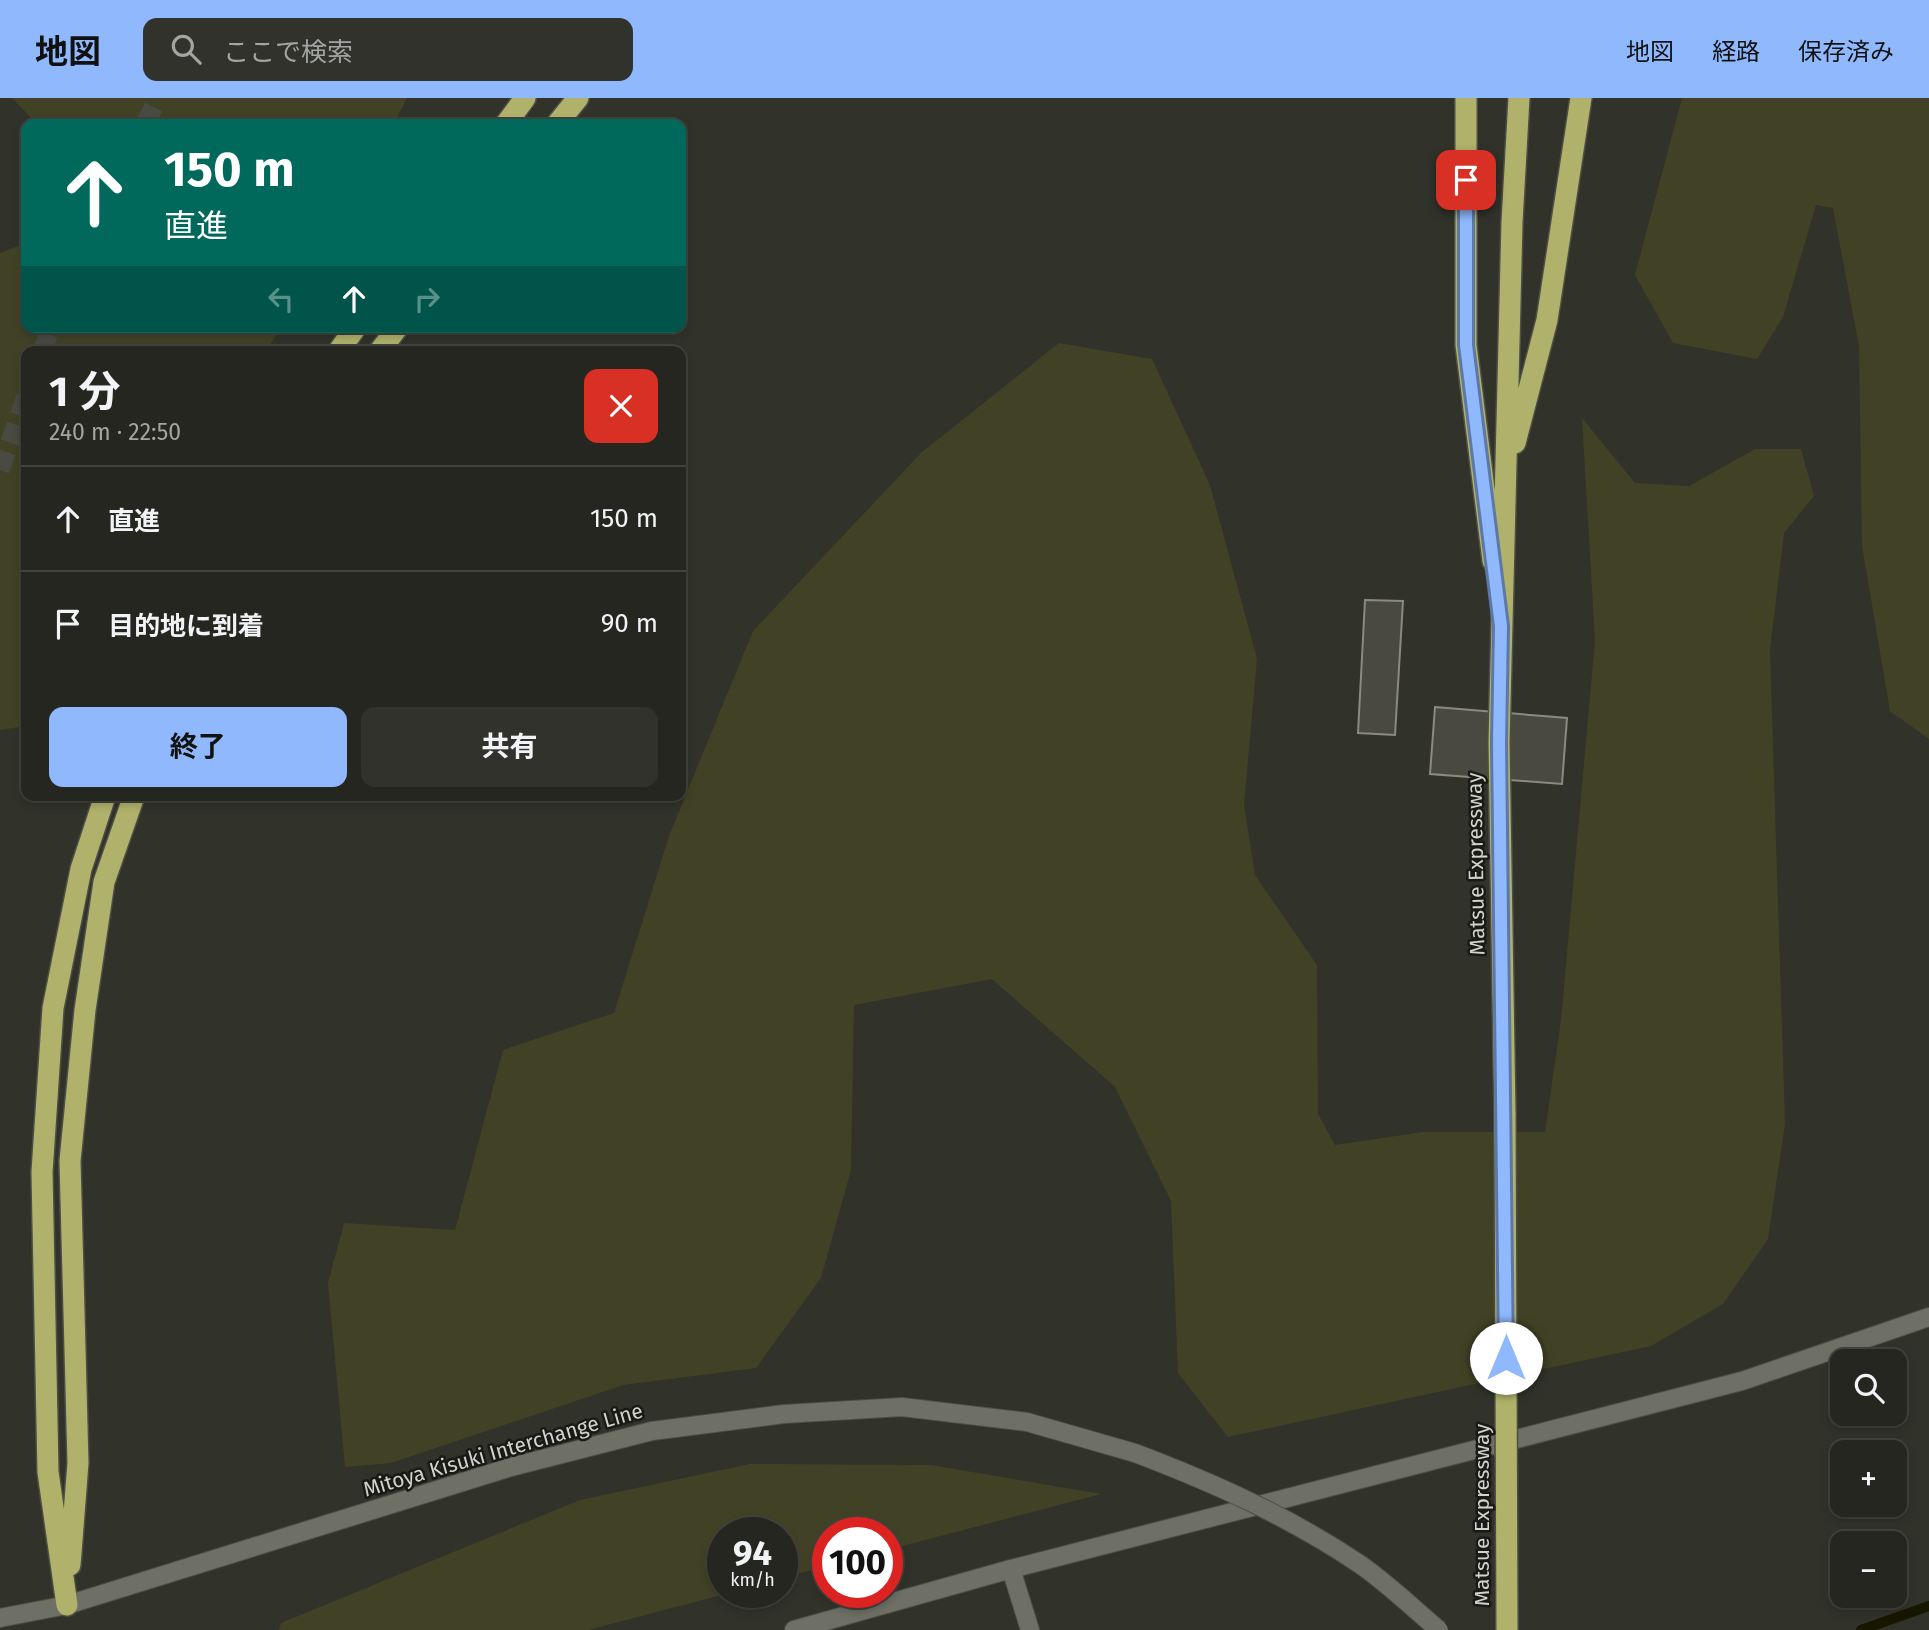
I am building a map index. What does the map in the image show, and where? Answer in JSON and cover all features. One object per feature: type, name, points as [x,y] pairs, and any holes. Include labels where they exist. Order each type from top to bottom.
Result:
[{"type":"highway","points":[[510,119],[525,98]]},
{"type":"highway","points":[[561,119],[578,98]]},
{"type":"highway","points":[[1466,98],[1466,345],[1501,626]]},
{"type":"highway","name":"Matsue Expressway","points":[[1507,1630],[1499,743],[1512,222],[1519,98]]},
{"type":"highway","points":[[1507,476],[1548,320],[1581,98]]},
{"type":"highway","points":[[67,1605],[48,1472],[42,1172],[53,1008],[81,869],[103,801]]},
{"type":"highway","points":[[67,1605],[78,1463],[70,1161],[85,1010],[104,882],[132,801]]},
{"type":"main road","points":[[794,1630],[1011,1569],[1742,1381],[1929,1317]]},
{"type":"main road","name":"Mitoya Kisuki Interchange Line","points":[[0,1618],[67,1605],[511,1467],[652,1431],[784,1414],[902,1407],[1027,1422],[1135,1453],[1215,1483],[1289,1521],[1362,1566],[1439,1630]]},
{"type":"main road","points":[[1011,1569],[1030,1630]]},
{"type":"green space","points":[[12,98],[407,98],[396,119],[32,119]]},
{"type":"green space","points":[[1682,98],[1929,98],[1929,739],[1890,711],[1862,546],[1859,346],[1833,208],[1816,205],[1783,317],[1757,359],[1673,343],[1635,275]]},
{"type":"green space","points":[[21,245],[21,333],[278,333],[269,346],[21,346],[21,727],[0,730],[0,253]]},
{"type":"green space","points":[[1059,343],[1152,359],[1210,485],[1257,659],[1244,805],[1255,875],[1317,965],[1318,1114],[1335,1145],[1423,1132],[1545,1132],[1561,1020],[1595,641],[1582,418],[1635,483],[1689,486],[1755,449],[1801,449],[1814,496],[1784,533],[1770,650],[1785,1124],[1768,1239],[1723,1304],[1651,1346],[1228,1437],[1178,1373],[1171,1201],[1115,1087],[992,979],[854,1005],[851,1170],[821,1278],[756,1368],[623,1385],[391,1463],[345,1467],[328,1283],[344,1223],[455,1230],[503,1050],[614,1013],[669,836],[683,801],[686,801],[686,795],[753,631],[921,453]]},
{"type":"green space","points":[[750,1464],[931,1465],[1101,1494],[903,1546],[903,1517],[812,1517],[812,1570],[798,1574],[798,1517],[707,1517],[707,1599],[588,1630],[279,1630],[281,1623],[580,1500]]},
{"type":"building","points":[[1365,600],[1403,601],[1395,735],[1358,733]]},
{"type":"building","points":[[1435,707],[1567,718],[1562,784],[1430,774]]},
{"type":"waterway","points":[[1861,1630],[1929,1606]]},
{"type":"tunnel","points":[[148,119],[158,98]]},
{"type":"tunnel","points":[[44,346],[49,333]]},
{"type":"tunnel","points":[[0,470],[21,411]]},
{"type":"route","points":[[1466,180],[1466,345],[1501,626],[1499,743],[1506,1358]]}]
